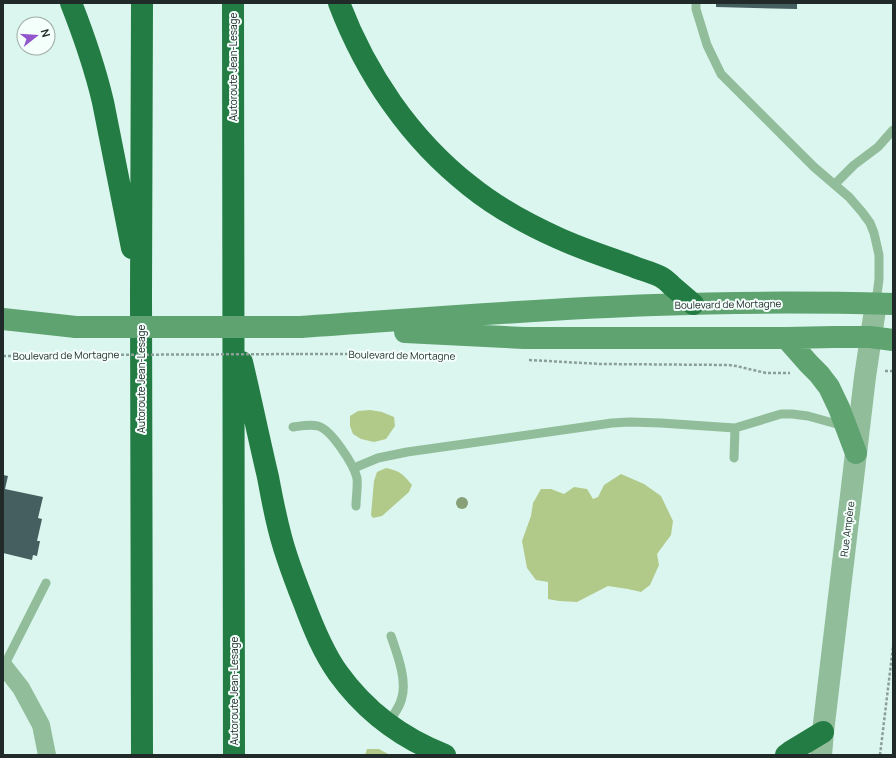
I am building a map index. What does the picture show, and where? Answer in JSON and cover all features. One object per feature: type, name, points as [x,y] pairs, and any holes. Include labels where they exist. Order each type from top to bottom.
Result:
[{"type":"highway","points":[[71,3],[91,58],[100,89],[141,294]]},
{"type":"highway","name":"Autoroute Jean-Lesage","points":[[142,3],[142,755]]},
{"type":"highway","name":"Autoroute Jean-Lesage","points":[[233,3],[234,755]]},
{"type":"highway","points":[[339,3],[362,54],[393,106],[416,134],[469,186],[515,216],[557,238],[583,249],[662,277],[693,304]]},
{"type":"highway","points":[[233,318],[277,521],[287,557],[301,597],[323,647],[338,673],[375,714],[407,737],[445,755]]},
{"type":"highway","points":[[786,755],[823,732]]},
{"type":"main road","name":"Boulevard de Mortagne","points":[[300,327],[623,306],[884,303]]},
{"type":"main road","name":"Boulevard de Mortagne","points":[[3,319],[76,327]]},
{"type":"main road","name":"Boulevard de Mortagne","points":[[3,332],[76,327],[300,327],[524,338],[870,337],[893,340]]},
{"type":"main road","points":[[786,338],[829,387],[839,408],[853,427],[856,453]]},
{"type":"street","points":[[853,427],[870,337],[884,303]]},
{"type":"street","name":"Rue Ampère","points":[[821,755],[856,453]]},
{"type":"street","points":[[4,666],[22,688],[41,725],[48,755]]},
{"type":"lane","points":[[696,3],[696,9],[707,45],[721,74],[814,167],[849,197],[870,222],[879,255],[879,271],[884,303]]},
{"type":"lane","points":[[834,184],[854,165],[878,147],[893,130]]},
{"type":"lane","points":[[354,468],[378,458],[407,452],[612,423],[630,422],[735,428],[781,414],[808,416],[853,427]]},
{"type":"lane","points":[[293,427],[319,426],[326,431],[341,448],[354,468],[357,479],[356,506]]},
{"type":"lane","points":[[734,458],[735,428]]},
{"type":"lane","points":[[4,666],[46,583]]},
{"type":"lane","points":[[387,724],[400,704],[403,696],[403,682],[391,636]]},
{"type":"path","name":"Boulevard de Mortagne","points":[[3,356],[412,354]]},
{"type":"path","points":[[528,360],[602,364],[728,365],[766,373],[793,373]]},
{"type":"path","points":[[880,755],[893,647]]},
{"type":"green space","points":[[370,410],[382,412],[394,417],[395,426],[386,439],[374,442],[361,439],[353,434],[350,426],[350,416],[358,411]]},
{"type":"green space","points":[[386,468],[395,470],[406,478],[412,485],[409,492],[382,516],[373,518],[371,515],[374,481],[377,472]]},
{"type":"green space","points":[[621,474],[644,484],[661,496],[673,521],[671,535],[657,554],[659,565],[650,585],[641,592],[608,586],[577,602],[548,599],[548,582],[536,580],[527,568],[522,541],[531,516],[533,503],[541,489],[551,489],[564,494],[574,487],[587,489],[593,499],[598,497],[604,485]]},
{"type":"green space","points":[[367,749],[379,749],[390,755],[365,755]]},
{"type":"building","points":[[716,3],[797,3],[797,9],[716,7]]},
{"type":"building","points":[[3,475],[8,476],[5,489],[43,497],[38,518],[42,519],[37,541],[40,541],[37,556],[33,555],[32,560],[3,553]]}]
